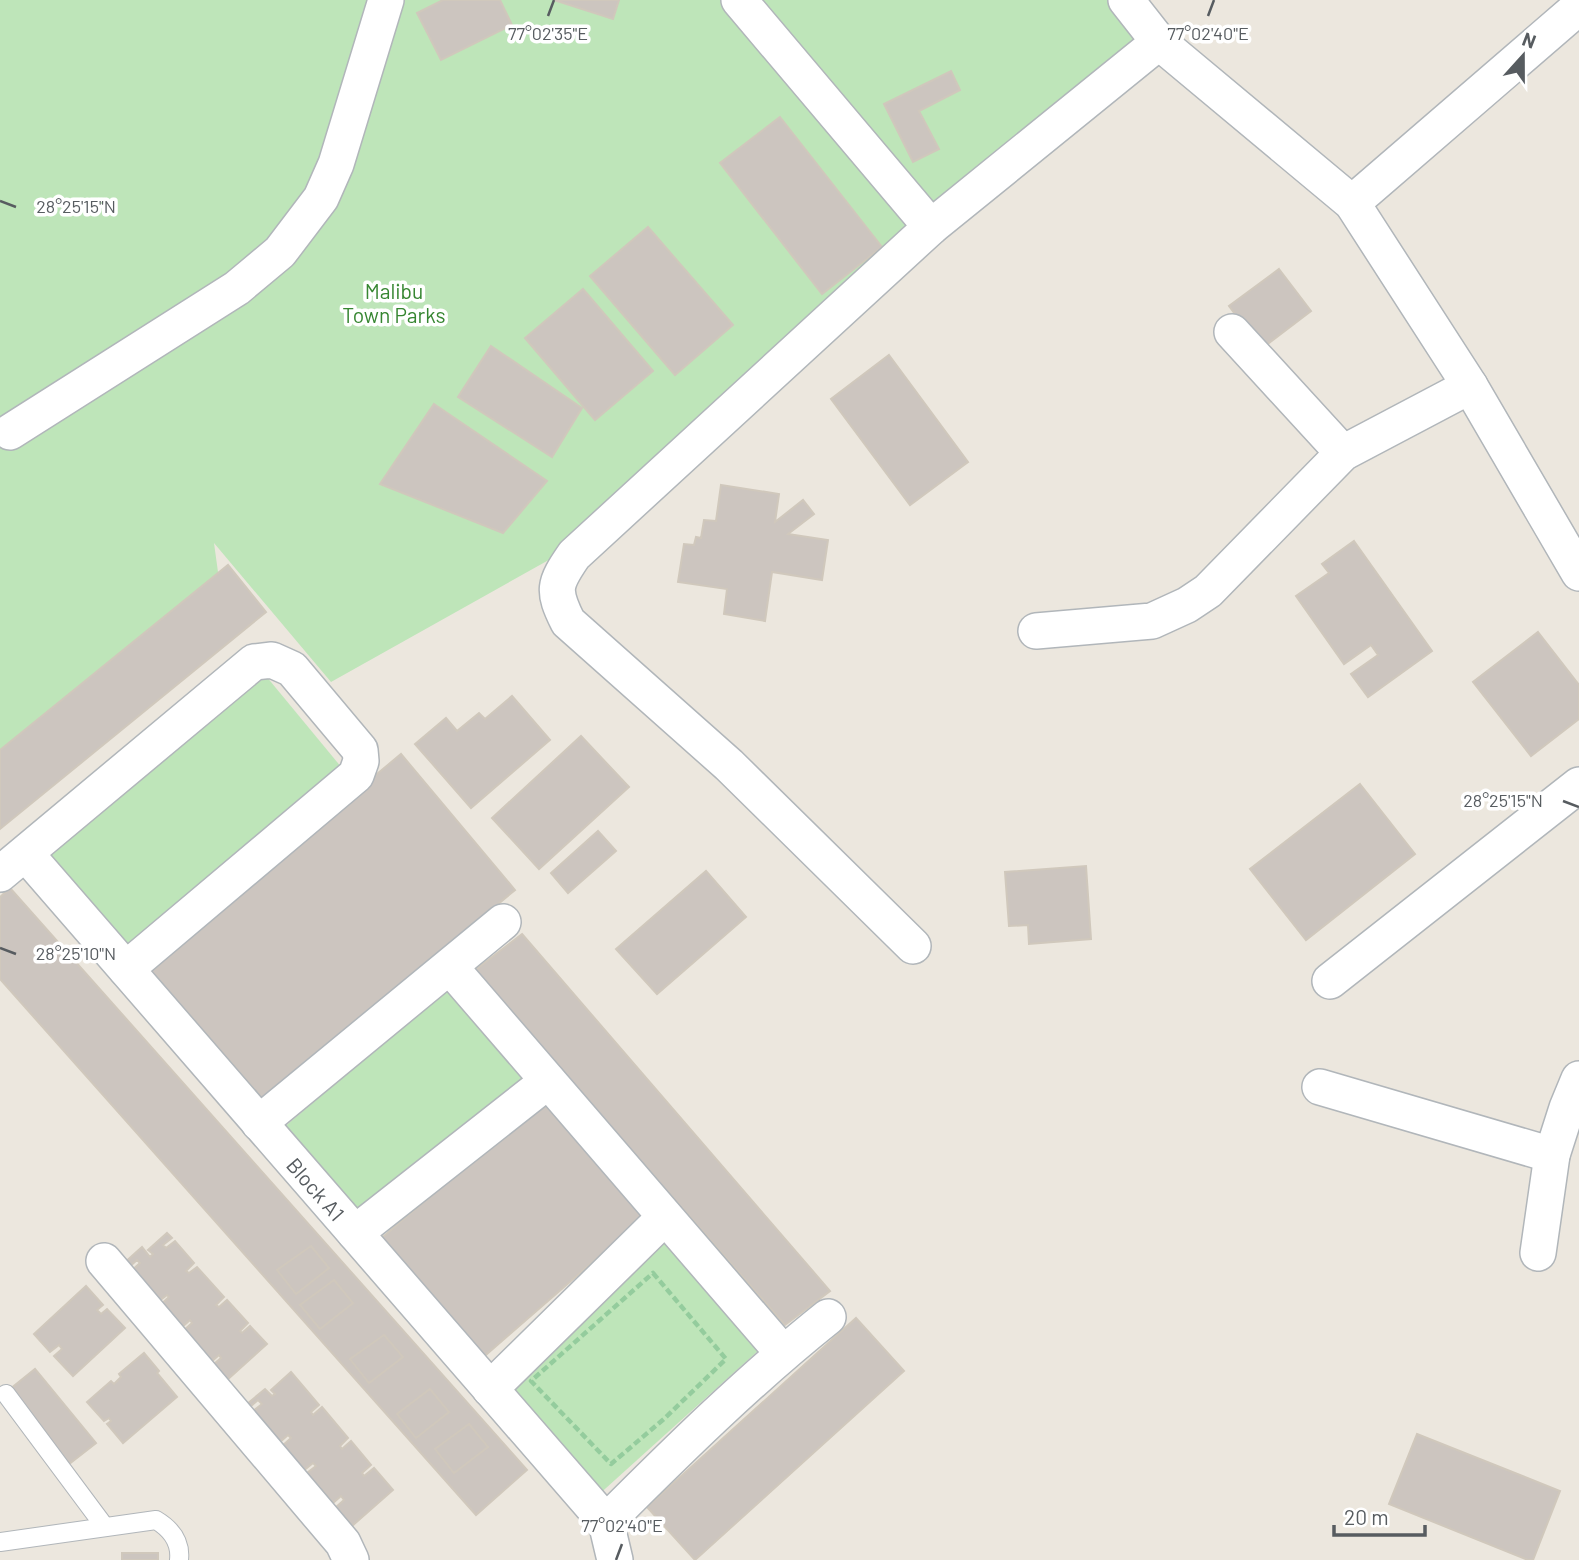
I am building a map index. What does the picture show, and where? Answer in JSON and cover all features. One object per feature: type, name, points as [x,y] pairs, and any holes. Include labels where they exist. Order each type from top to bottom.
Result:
[{"type":"street","points":[[10,432],[237,288],[280,252],[321,198],[336,164],[386,0]]},
{"type":"street","points":[[739,0],[931,227]]},
{"type":"street","points":[[1126,0],[1159,41],[1352,203],[1470,386],[1579,573]]},
{"type":"street","points":[[1352,203],[1579,7]]},
{"type":"street","points":[[913,946],[729,765],[569,622],[558,601],[557,583],[560,574],[574,555],[931,227],[1159,41]]},
{"type":"street","points":[[1232,332],[1342,453]]},
{"type":"street","points":[[1036,631],[1152,621],[1187,605],[1208,591],[1342,453],[1470,386]]},
{"type":"street","points":[[13,864],[254,662],[272,660],[292,669],[360,750],[361,761],[356,775],[126,970]]},
{"type":"street","points":[[1330,981],[1579,785]]},
{"type":"street","name":"Block A1","points":[[13,864],[126,970],[606,1522]]},
{"type":"street","points":[[259,1123],[503,922]]},
{"type":"street","points":[[450,967],[783,1353]]},
{"type":"street","points":[[1538,1253],[1552,1156],[1579,1079]]},
{"type":"street","points":[[355,1233],[548,1081]]},
{"type":"street","points":[[1320,1087],[1552,1156]]},
{"type":"street","points":[[490,1389],[665,1217]]},
{"type":"street","points":[[104,1261],[343,1543],[351,1560]]},
{"type":"street","points":[[615,1560],[606,1522],[783,1353],[828,1317]]},
{"type":"lane","points":[[6,1394],[105,1527]]},
{"type":"lane","points":[[0,1542],[156,1520],[166,1526],[174,1537],[180,1549],[180,1560]]},
{"type":"path","points":[[653,1273],[726,1359],[665,1418],[611,1464],[531,1381],[653,1273]]},
{"type":"green space","name":"Malibu Town Parks","points":[[0,0],[1119,0],[1137,43],[572,547],[331,682],[214,543],[225,623],[0,761]]},
{"type":"green space","points":[[266,676],[342,768],[117,953],[38,863]]},
{"type":"green space","points":[[446,990],[524,1080],[355,1224],[276,1134]]},
{"type":"green space","points":[[666,1242],[760,1349],[595,1498],[500,1390]]},
{"type":"building","points":[[443,0],[500,0],[512,25],[441,60],[417,13]]},
{"type":"building","points":[[554,0],[619,0],[613,19]]},
{"type":"building","points":[[951,71],[960,90],[919,111],[939,149],[913,162],[884,104]]},
{"type":"building","points":[[780,117],[882,247],[822,294],[720,163]]},
{"type":"building","points":[[648,227],[733,325],[675,375],[590,276]]},
{"type":"building","points":[[1279,269],[1311,311],[1261,349],[1229,306]]},
{"type":"building","points":[[583,289],[653,371],[595,420],[525,338]]},
{"type":"building","points":[[491,346],[582,408],[552,457],[458,397]]},
{"type":"building","points":[[889,355],[968,462],[910,505],[831,399]]},
{"type":"building","points":[[434,404],[547,481],[503,533],[380,484]]},
{"type":"building","points":[[721,485],[779,494],[775,522],[803,500],[814,514],[788,534],[828,540],[822,580],[772,572],[765,621],[724,614],[727,589],[678,582],[684,544],[694,545],[696,537],[701,538],[704,520],[716,521]]},
{"type":"building","points":[[1354,541],[1432,651],[1368,697],[1351,674],[1378,655],[1371,645],[1344,664],[1296,596],[1329,573],[1322,564]]},
{"type":"building","points":[[228,565],[266,612],[0,829],[0,750]]},
{"type":"building","points":[[1538,632],[1579,685],[1579,719],[1531,756],[1473,682]]},
{"type":"building","points":[[512,696],[550,740],[471,808],[415,744],[446,718],[457,731],[479,713],[485,719]]},
{"type":"building","points":[[581,736],[629,787],[539,869],[492,818]]},
{"type":"building","points":[[401,754],[515,890],[263,1099],[146,966]]},
{"type":"building","points":[[1360,784],[1415,854],[1306,940],[1250,869]]},
{"type":"building","points":[[598,831],[616,851],[568,893],[551,873]]},
{"type":"building","points":[[1086,866],[1091,939],[1029,944],[1028,925],[1009,926],[1005,872]]},
{"type":"building","points":[[706,871],[746,917],[657,994],[616,949]]},
{"type":"building","points":[[10,888],[527,1470],[476,1515],[0,979],[0,897]]},
{"type":"building","points":[[522,934],[830,1291],[785,1325],[474,971]]},
{"type":"building","points":[[546,1097],[648,1214],[480,1360],[377,1242]]},
{"type":"building","points":[[167,1233],[172,1238],[163,1245],[166,1248],[175,1241],[194,1263],[186,1271],[189,1273],[197,1267],[224,1297],[216,1305],[219,1307],[227,1300],[248,1323],[240,1331],[242,1333],[250,1326],[267,1344],[227,1380],[214,1364],[221,1358],[219,1355],[211,1362],[183,1331],[192,1323],[190,1320],[181,1328],[160,1305],[169,1297],[167,1295],[158,1302],[131,1271],[140,1263],[137,1260],[128,1268],[124,1263],[142,1247],[150,1257],[153,1254],[148,1250]]},
{"type":"building","points":[[311,1246],[329,1268],[296,1294],[277,1270]]},
{"type":"building","points":[[334,1280],[353,1303],[320,1329],[300,1305]]},
{"type":"building","points":[[86,1286],[103,1305],[97,1310],[101,1314],[107,1309],[125,1328],[73,1376],[54,1356],[62,1349],[59,1345],[50,1352],[34,1334]]},
{"type":"building","points":[[856,1318],[904,1371],[695,1560],[647,1507]]},
{"type":"building","points":[[384,1335],[403,1357],[369,1383],[350,1359]]},
{"type":"building","points":[[144,1353],[177,1397],[123,1443],[107,1424],[111,1421],[109,1418],[104,1421],[87,1402],[111,1381],[114,1384],[121,1377],[119,1374]]},
{"type":"building","points":[[35,1369],[96,1443],[69,1464],[9,1390]]},
{"type":"building","points":[[291,1372],[319,1405],[311,1412],[313,1415],[322,1407],[348,1438],[340,1446],[342,1449],[351,1441],[371,1465],[362,1473],[364,1476],[374,1468],[393,1490],[352,1526],[336,1507],[344,1500],[341,1496],[333,1503],[307,1473],[316,1466],[313,1463],[303,1471],[282,1446],[291,1438],[288,1435],[280,1442],[253,1411],[262,1404],[258,1400],[250,1407],[247,1404],[265,1389],[272,1396],[275,1394],[271,1390]]},
{"type":"building","points":[[430,1389],[449,1412],[416,1438],[397,1414]]},
{"type":"building","points":[[469,1424],[488,1447],[454,1473],[435,1449]]},
{"type":"building","points":[[1417,1434],[1560,1491],[1533,1560],[1389,1504]]},
{"type":"building","points":[[122,1553],[158,1553],[158,1560],[122,1560]]}]
